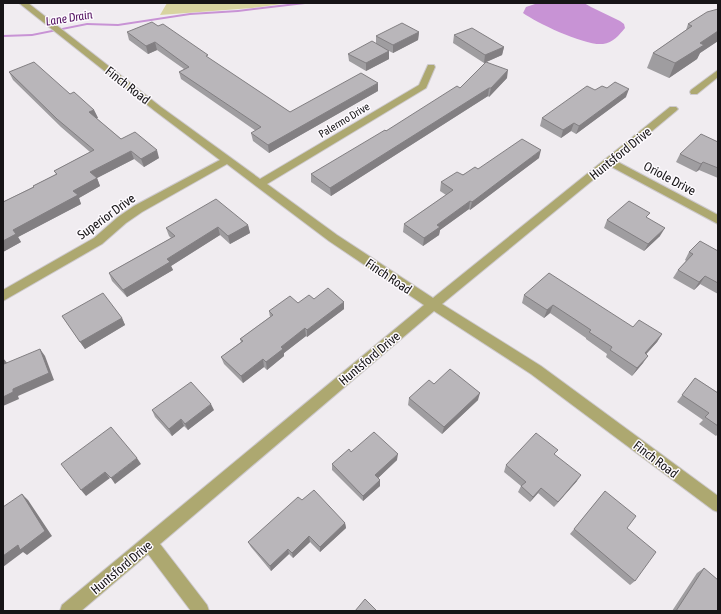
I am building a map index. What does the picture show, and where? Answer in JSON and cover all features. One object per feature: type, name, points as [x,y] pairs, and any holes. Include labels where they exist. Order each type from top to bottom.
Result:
[{"type":"street","name":"Finch Road","points":[[23,3],[66,38],[333,238],[414,294],[502,346],[718,505]]},
{"type":"street","name":"Palermo Drive","points":[[260,184],[423,86],[431,67]]},
{"type":"street","points":[[694,92],[718,73]]},
{"type":"street","name":"Huntsford Drive","points":[[68,611],[150,544],[433,305],[673,109]]},
{"type":"street","name":"Superior Drive","points":[[3,296],[92,244],[138,209],[227,160]]},
{"type":"street","name":"Oriole Drive","points":[[609,162],[718,220]]},
{"type":"street","points":[[150,544],[201,611]]},
{"type":"shaded area","points":[[167,3],[289,3],[252,8],[160,15]]},
{"type":"shaded area","points":[[538,3],[584,3],[620,21],[624,24],[625,28],[616,38],[603,44],[595,44],[573,38],[550,28],[523,13],[526,7]]},
{"type":"building","points":[[718,9],[718,31],[700,43],[704,45],[675,63],[653,53],[692,26],[688,24],[707,12]]},
{"type":"building","points":[[152,22],[158,26],[163,24],[208,55],[206,56],[290,112],[361,73],[378,83],[268,145],[251,133],[261,127],[179,72],[189,67],[155,42],[146,46],[127,32]]},
{"type":"building","points":[[402,23],[419,32],[393,45],[376,36]]},
{"type":"building","points":[[472,28],[504,47],[485,55],[454,35]]},
{"type":"building","points":[[372,41],[389,51],[366,63],[348,54]]},
{"type":"building","points":[[34,62],[70,94],[74,92],[94,110],[89,112],[121,139],[135,132],[157,150],[141,159],[131,151],[90,172],[97,178],[73,191],[78,195],[13,230],[16,234],[3,241],[3,202],[57,174],[54,171],[94,150],[57,119],[9,72]]},
{"type":"building","points":[[486,62],[508,70],[491,88],[330,188],[311,174],[385,130],[386,131],[457,86],[460,88]]},
{"type":"building","points":[[615,82],[629,89],[579,126],[574,123],[563,130],[542,118],[587,86],[595,90],[602,86],[607,88]]},
{"type":"building","points":[[701,134],[718,142],[718,168],[703,162],[701,164],[680,154]]},
{"type":"building","points":[[522,139],[541,150],[472,202],[470,201],[437,225],[440,227],[424,238],[404,224],[453,190],[441,182],[457,172],[463,175],[475,167],[478,169]]},
{"type":"building","points":[[216,199],[248,225],[228,236],[218,227],[167,259],[170,262],[123,290],[109,273],[175,236],[166,228]]},
{"type":"building","points":[[629,201],[650,213],[646,217],[665,228],[648,244],[607,220]]},
{"type":"building","points":[[700,241],[718,251],[718,283],[705,276],[699,282],[678,270],[693,254],[689,252]]},
{"type":"building","points":[[549,273],[633,327],[639,320],[662,334],[645,353],[648,356],[637,368],[610,350],[612,347],[589,332],[591,330],[553,305],[547,310],[524,295]]},
{"type":"building","points":[[328,288],[344,302],[307,330],[305,328],[281,347],[283,349],[266,362],[263,359],[241,376],[221,357],[243,341],[240,339],[273,315],[269,311],[290,296],[298,303],[309,295],[314,299]]},
{"type":"building","points":[[103,293],[122,318],[80,342],[62,316]]},
{"type":"building","points":[[40,349],[49,373],[13,389],[13,392],[3,397],[3,360],[4,364]]},
{"type":"building","points":[[450,369],[480,393],[444,427],[409,398],[429,380],[434,384]]},
{"type":"building","points":[[695,378],[718,393],[718,426],[705,417],[709,413],[682,395]]},
{"type":"building","points":[[191,382],[211,404],[185,424],[181,419],[169,429],[152,410]]},
{"type":"building","points":[[111,427],[137,458],[111,478],[105,472],[81,490],[61,464]]},
{"type":"building","points":[[374,432],[398,454],[375,475],[380,480],[363,496],[332,464],[349,449],[351,452]]},
{"type":"building","points":[[536,433],[558,450],[554,454],[581,475],[558,502],[541,488],[533,497],[521,486],[526,482],[506,465]]},
{"type":"building","points":[[314,490],[345,523],[320,547],[309,536],[292,553],[288,549],[270,566],[248,542],[298,497],[302,500]]},
{"type":"building","points":[[605,491],[636,516],[627,528],[656,552],[635,581],[574,529]]},
{"type":"building","points":[[22,494],[45,531],[20,550],[18,545],[3,556],[3,507]]},
{"type":"building","points":[[704,568],[718,580],[718,611],[676,611]]},
{"type":"building","points":[[365,599],[377,611],[355,611]]},
{"type":"waterway","name":"Lane Drain","points":[[3,36],[32,35],[87,24],[118,25],[190,14],[238,11],[305,3]]}]
